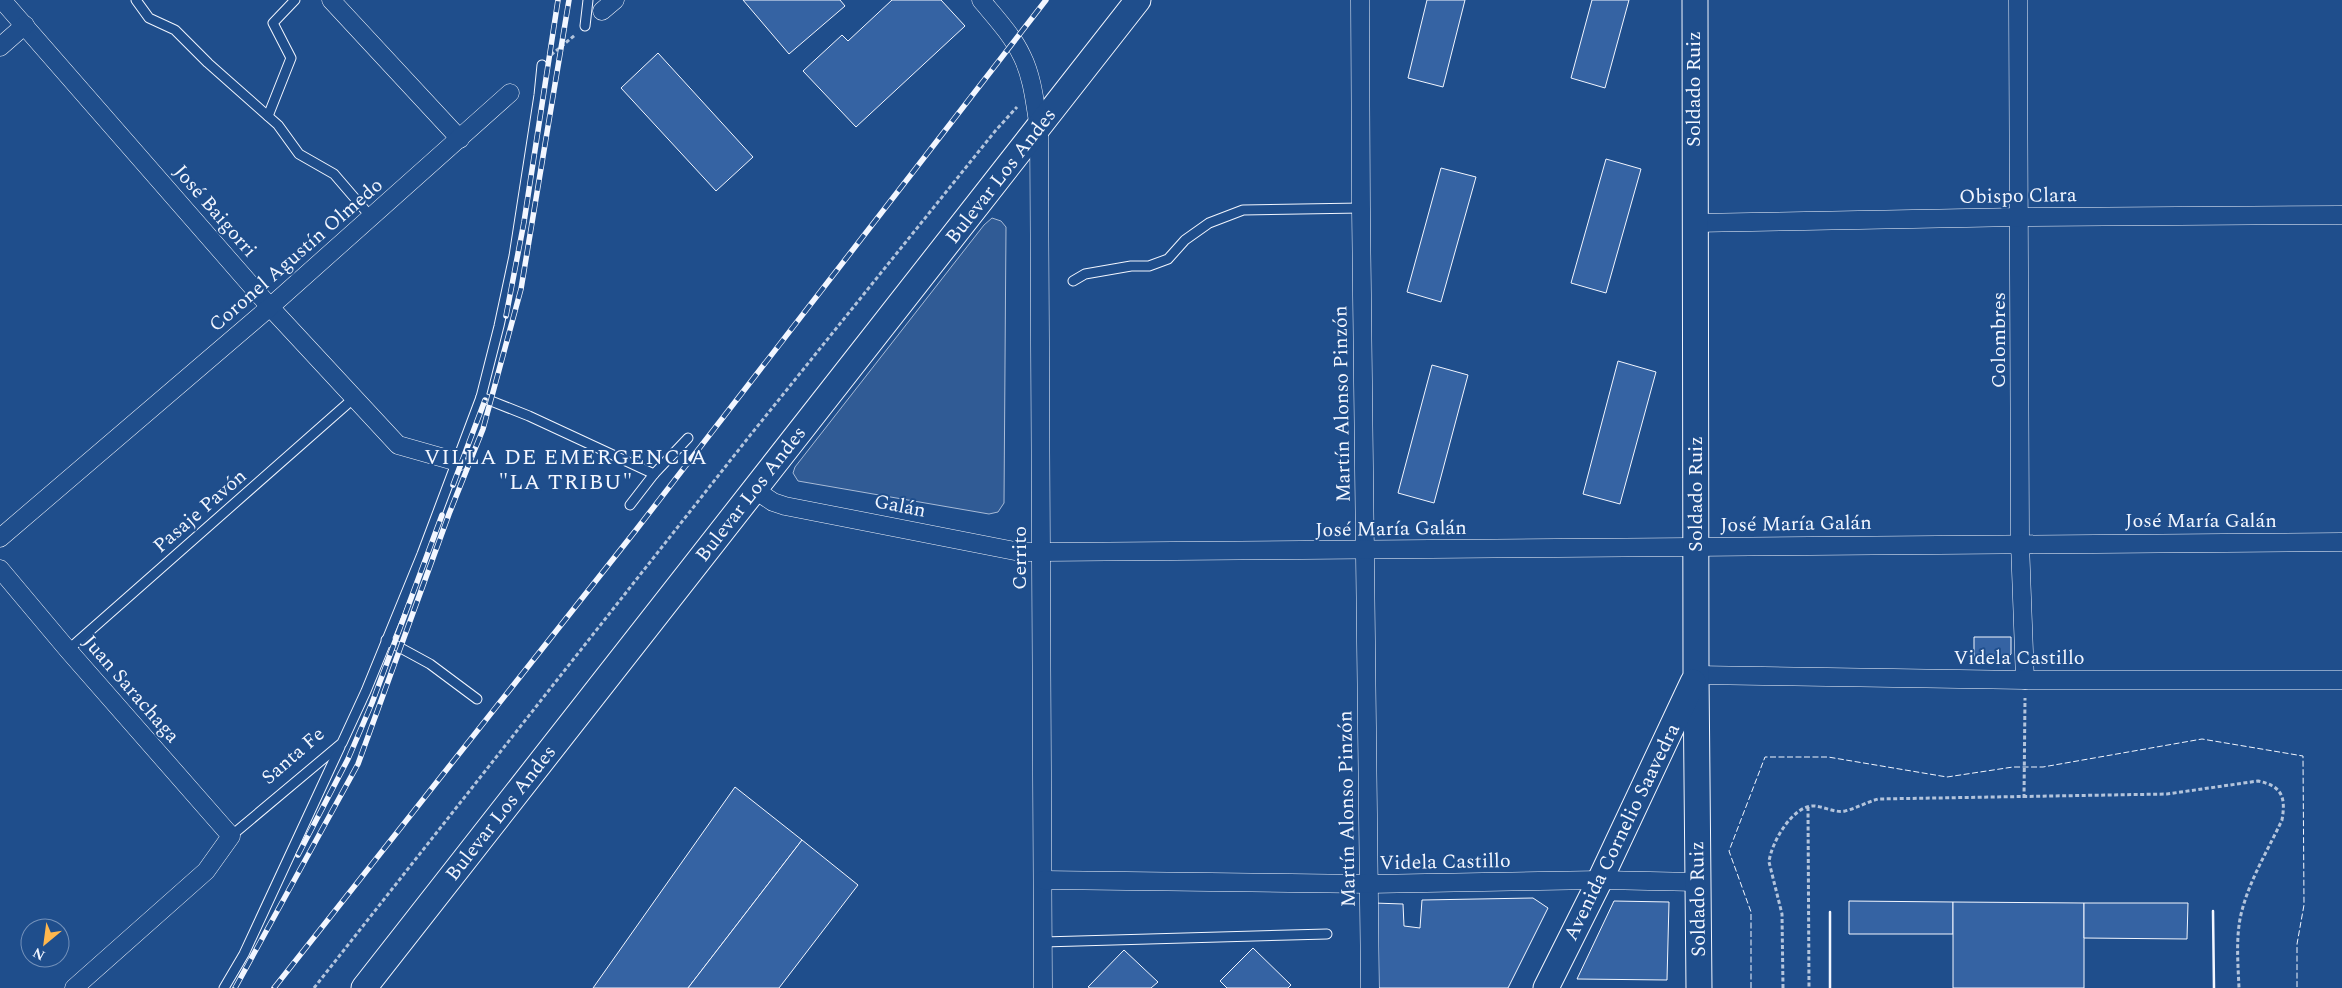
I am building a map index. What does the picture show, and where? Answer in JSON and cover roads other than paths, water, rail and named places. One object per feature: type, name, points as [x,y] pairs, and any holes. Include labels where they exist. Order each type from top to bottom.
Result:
[{"type":"main road","name":"Bulevar Los Andes","points":[[364,988],[1138,0]]},
{"type":"main road","name":"Soldado Ruiz","points":[[1694,0],[1699,988]]},
{"type":"main road","name":"Avenida Cornelio Saavedra","points":[[1546,988],[1600,880],[1696,675]]},
{"type":"street","name":"José Baigorri","points":[[2,0],[270,307],[398,445],[458,462]]},
{"type":"street","points":[[331,0],[460,139]]},
{"type":"street","name":"Cerrito","points":[[981,0],[1014,41],[1023,58],[1032,88],[1038,128],[1043,988]]},
{"type":"street","name":"Martín Alonso Pinzón","points":[[1360,0],[1370,988]]},
{"type":"street","name":"Colombres","points":[[2018,0],[2020,543],[2025,680]]},
{"type":"street","points":[[0,47],[24,25]]},
{"type":"street","name":"Coronel Agustín Olmedo","points":[[0,538],[270,307],[510,94]]},
{"type":"street","name":"Obispo Clara","points":[[1694,223],[2020,217],[2342,215]]},
{"type":"street","name":"Galán","points":[[755,490],[773,502],[785,506],[1020,552],[1041,552]]},
{"type":"street","name":"José María Galán","points":[[1041,552],[2342,542]]},
{"type":"street","name":"Juan Sarachaga","points":[[0,569],[68,650],[231,836]]},
{"type":"street","name":"Videla Castillo","points":[[1696,675],[2025,680],[2342,680]]},
{"type":"street","name":"Santa Fe","points":[[74,988],[206,871],[231,836]]},
{"type":"street","name":"Videla Castillo","points":[[1043,880],[1369,884],[1600,880],[1698,882]]},
{"type":"lane","points":[[136,0],[149,18],[175,30],[208,63],[278,125],[299,154],[334,174],[371,217]]},
{"type":"lane","points":[[268,116],[291,58],[273,23],[295,0]]},
{"type":"lane","points":[[585,26],[588,0]]},
{"type":"lane","name":"Santa Fe","points":[[231,836],[342,743],[458,462],[481,397],[514,256],[542,65]]},
{"type":"lane","points":[[1073,281],[1085,274],[1131,266],[1150,266],[1168,259],[1185,240],[1209,223],[1243,210],[1361,208]]},
{"type":"lane","points":[[481,397],[529,416],[654,474]]},
{"type":"lane","name":"Pasaje Pavón","points":[[68,650],[354,398]]},
{"type":"lane","points":[[630,505],[654,474],[688,438]]},
{"type":"lane","points":[[386,640],[430,664],[477,699]]},
{"type":"lane","points":[[224,988],[244,954],[342,743]]},
{"type":"lane","points":[[1043,942],[1327,934]]},
{"type":"railway","points":[[506,316],[524,222],[558,0]]},
{"type":"railway","points":[[235,988],[358,764],[449,514],[483,429],[521,289],[569,0]]},
{"type":"railway","points":[[274,988],[636,530],[1046,0]]},
{"type":"railway","points":[[453,485],[485,400]]},
{"type":"railway","points":[[298,855],[348,759],[372,703],[442,515]]},
{"type":"district","name":"VILLA DE EMERGENCIA \"LA TRIBU\"","points":[[566,470]]}]
